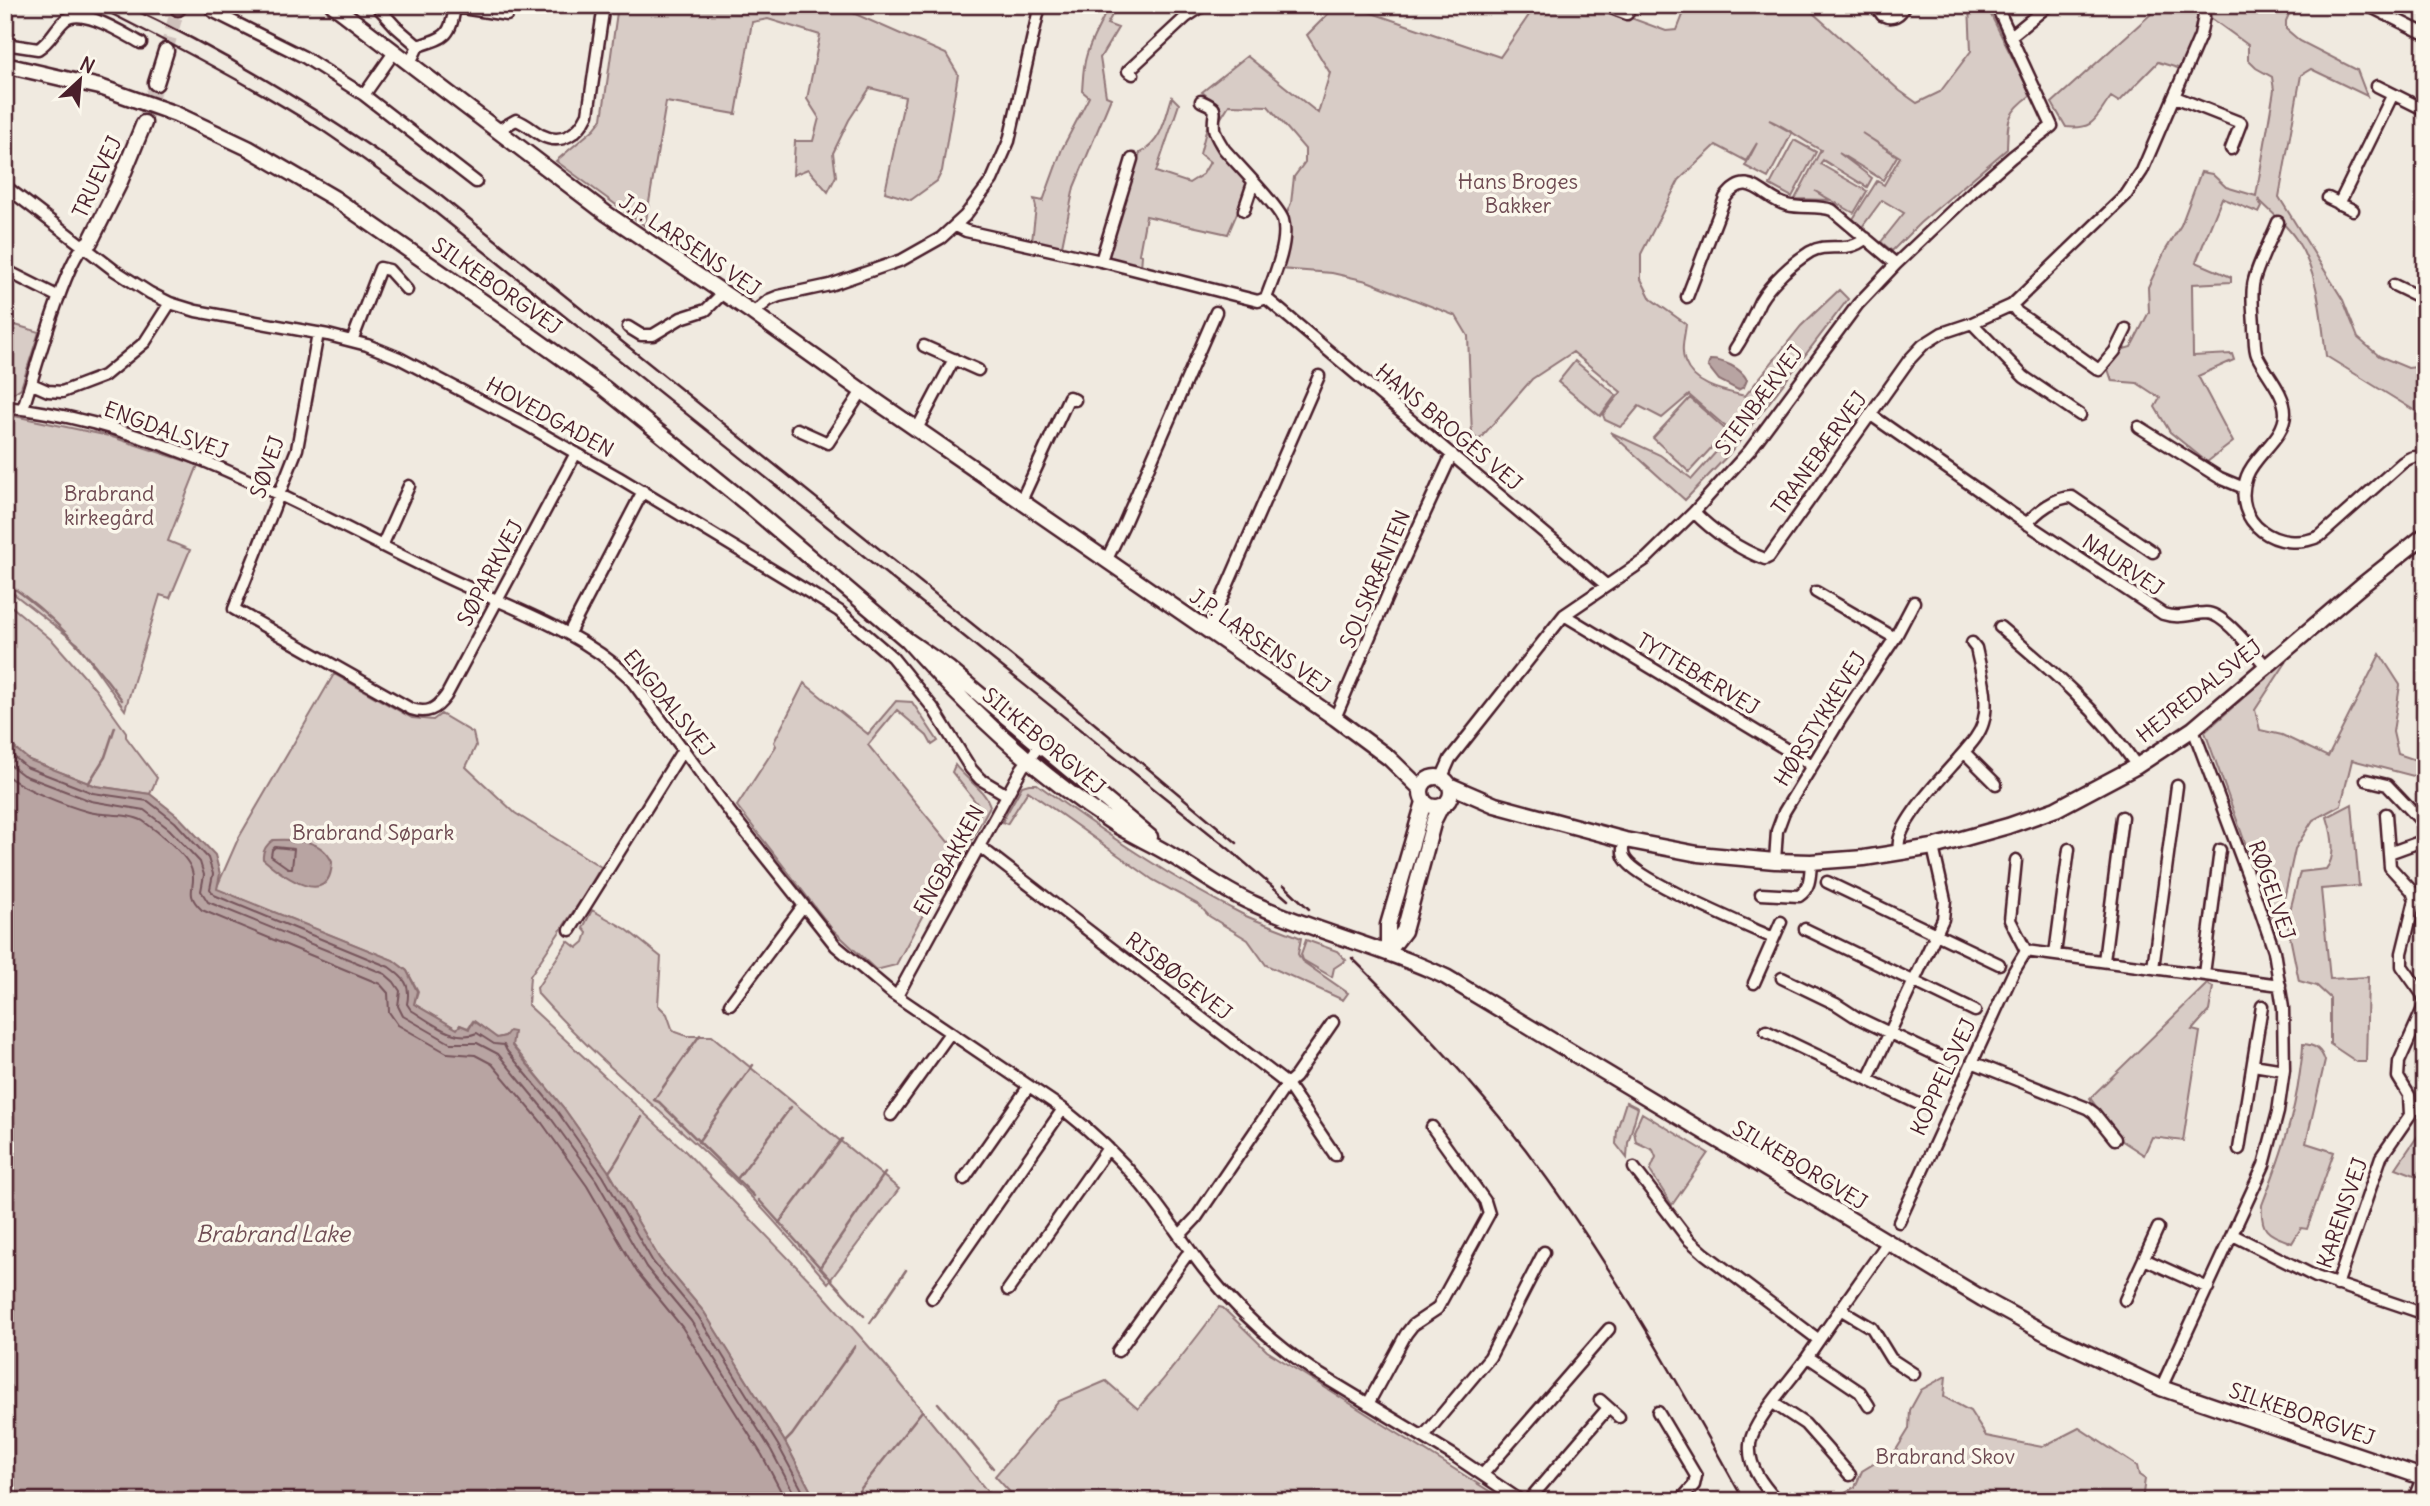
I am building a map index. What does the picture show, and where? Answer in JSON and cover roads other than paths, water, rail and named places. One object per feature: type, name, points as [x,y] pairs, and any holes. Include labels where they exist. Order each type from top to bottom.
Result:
[{"type":"main road","name":"J.P. LARSENS VEJ","points":[[333,5],[598,208],[1433,786]]},
{"type":"main road","points":[[156,83],[166,51]]},
{"type":"main road","name":"SILKEBORGVEJ","points":[[5,65],[100,88],[167,111],[231,139],[314,185],[502,314],[604,388],[735,494],[907,640],[949,669],[1170,854]]},
{"type":"main road","name":"TRUEVEJ","points":[[84,246],[90,242],[117,188],[144,124]]},
{"type":"main road","name":"HEJREDALSVEJ","points":[[1495,805],[1430,806],[1433,786],[1625,840],[1698,855],[1775,861],[1811,862],[1898,853],[1933,847],[2008,826],[2056,809],[2137,766],[2193,729],[2425,536]]},
{"type":"main road","name":"SILKEBORGVEJ","points":[[907,640],[976,714],[1076,798],[1116,825],[1170,854],[1248,902],[1388,952],[1446,977],[2015,1317],[2161,1388],[2424,1478]]},
{"type":"main road","points":[[1388,952],[1404,931],[1434,820],[1452,794],[1433,786]]},
{"type":"main road","name":"STENBÆKVEJ","points":[[1388,952],[1388,925],[1433,786]]},
{"type":"street","points":[[215,5],[212,11],[304,57],[364,95],[476,182]]},
{"type":"street","points":[[376,5],[418,46]]},
{"type":"street","points":[[443,5],[507,15]]},
{"type":"street","points":[[498,130],[516,120],[527,124],[541,135],[559,139],[571,136],[581,128],[587,114],[604,5]]},
{"type":"street","points":[[753,313],[769,300],[779,296],[830,285],[902,260],[956,226],[992,180],[1009,141],[1040,5]]},
{"type":"street","points":[[1133,74],[1128,71],[1143,55],[1186,17],[1204,5]]},
{"type":"street","points":[[1603,5],[1627,14],[1630,7]]},
{"type":"street","points":[[1875,5],[1882,15],[1891,18],[1900,13],[1904,5]]},
{"type":"street","points":[[1996,5],[2011,36],[2049,5]]},
{"type":"street","name":"TRANEBÆRVEJ","points":[[1694,513],[1704,523],[1754,555],[1768,558],[1909,360],[1923,345],[1942,333],[2011,305],[2126,195],[2142,171],[2175,97],[2203,25],[2204,16],[2200,5]]},
{"type":"street","points":[[2367,5],[2425,34]]},
{"type":"street","points":[[410,63],[418,46],[445,37],[452,24],[455,7]]},
{"type":"street","points":[[5,44],[38,49],[50,40],[64,20],[81,15],[141,43]]},
{"type":"street","name":"STENBÆKVEJ","points":[[1433,786],[1450,759],[1564,615],[1646,559],[1694,513],[1749,450],[1858,304],[1982,183],[2052,126],[2011,36]]},
{"type":"street","points":[[364,95],[395,51]]},
{"type":"street","points":[[2377,86],[2425,110]]},
{"type":"street","points":[[2339,204],[2393,94]]},
{"type":"street","points":[[2175,97],[2241,123],[2231,149]]},
{"type":"street","points":[[956,226],[965,231],[1101,261],[1222,293],[1258,301],[1266,298],[1280,262],[1283,219],[1216,137],[1213,126],[1216,112],[1213,106],[1201,101]]},
{"type":"street","points":[[1101,261],[1132,159]]},
{"type":"street","points":[[1244,210],[1253,183]]},
{"type":"street","points":[[1687,297],[1725,198],[1738,186],[1750,184],[1789,206],[1819,205],[1832,210],[1896,264]]},
{"type":"street","name":"HOVEDGADEN","points":[[5,186],[133,283],[170,303],[196,311],[352,341],[413,365],[643,491],[848,618],[884,649],[907,674],[933,708],[971,769],[980,779],[1007,795]]},
{"type":"street","points":[[2328,198],[2353,211]]},
{"type":"street","points":[[2278,222],[2253,284],[2255,352],[2279,395],[2285,413],[2279,431],[2250,470],[2244,488],[2247,510],[2260,530],[2279,541],[2300,543],[2320,536],[2410,458],[2417,456],[2425,459]]},
{"type":"street","points":[[1735,349],[1749,329],[1770,286],[1784,273],[1812,251],[1856,247],[1866,238]]},
{"type":"street","points":[[23,408],[60,297],[76,257],[84,246]]},
{"type":"street","points":[[352,341],[380,268],[389,270],[407,290]]},
{"type":"street","points":[[5,270],[60,297]]},
{"type":"street","points":[[2394,285],[2425,300]]},
{"type":"street","points":[[628,327],[641,335],[653,335],[681,318],[706,310],[723,293]]},
{"type":"street","name":"HANS BROGES VEJ","points":[[1266,298],[1606,585]]},
{"type":"street","points":[[32,384],[48,391],[62,392],[104,376],[145,342],[170,303]]},
{"type":"street","points":[[2011,305],[2099,370],[2115,351],[2126,329]]},
{"type":"street","points":[[1107,559],[1216,313]]},
{"type":"street","points":[[1972,323],[2024,377],[2080,415]]},
{"type":"street","name":"SØVEJ","points":[[318,333],[296,449],[234,609],[411,709],[427,712],[434,709]]},
{"type":"street","points":[[925,346],[978,370]]},
{"type":"street","points":[[917,429],[954,359]]},
{"type":"street","points":[[1208,630],[1319,376]]},
{"type":"street","points":[[797,429],[828,443],[862,391]]},
{"type":"street","points":[[1021,501],[1069,397],[1075,400]]},
{"type":"street","name":"ENGDALSVEJ","points":[[5,407],[23,408],[96,425],[147,439],[197,458],[569,634],[611,660],[629,677],[836,946],[897,996],[1063,1109],[1108,1148],[1142,1185],[1227,1296],[1273,1340],[1314,1371],[1483,1474],[1521,1501]]},
{"type":"street","name":"NAURVEJ","points":[[1871,415],[2027,524],[2163,614],[2175,618],[2206,613],[2221,618],[2266,666]]},
{"type":"street","points":[[2139,427],[2220,478],[2244,488]]},
{"type":"street","name":"SØPARKVEJ","points":[[434,709],[446,696],[576,453]]},
{"type":"street","name":"SOLSKRÆNTEN","points":[[1335,718],[1452,454]]},
{"type":"street","points":[[382,546],[409,486]]},
{"type":"street","points":[[569,634],[643,491]]},
{"type":"street","name":"NAURVEJ","points":[[2027,524],[2060,499],[2072,498],[2153,551]]},
{"type":"street","points":[[1816,592],[1895,638]]},
{"type":"street","name":"HØRSTYKKEVEJ","points":[[1775,861],[1780,822],[1812,765],[1895,638],[1914,602]]},
{"type":"street","name":"TYTTEBÆRVEJ","points":[[1564,615],[1812,765]]},
{"type":"street","points":[[2000,627],[2089,706],[2120,741],[2137,766]]},
{"type":"street","points":[[1898,853],[1900,836],[1907,823],[1983,725],[1986,708],[1976,648],[1972,643]]},
{"type":"street","name":"RØGELVEJ","points":[[2161,1388],[2233,1235],[2269,1150],[2284,1070],[2285,1037],[2274,951],[2193,729]]},
{"type":"street","name":"ENGBAKKEN","points":[[897,996],[1007,795],[1040,745]]},
{"type":"street","points":[[570,930],[684,748]]},
{"type":"street","points":[[1964,752],[1996,784]]},
{"type":"street","points":[[2366,780],[2387,785],[2425,825]]},
{"type":"street","points":[[2153,968],[2177,786]]},
{"type":"street","name":"KARENSVEJ","points":[[2337,1284],[2381,1157],[2406,1125],[2410,1115],[2409,1095],[2398,1076],[2399,1062],[2425,1003],[2422,994],[2402,966],[2402,953],[2415,900],[2412,891],[2390,867],[2386,814]]},
{"type":"street","points":[[2104,961],[2122,817]]},
{"type":"street","points":[[1625,840],[1624,858],[1638,871],[1773,938]]},
{"type":"street","points":[[2389,853],[2425,840]]},
{"type":"street","name":"RISBØGEVEJ","points":[[979,846],[1287,1084],[1335,1155]]},
{"type":"street","points":[[1868,1079],[1946,909],[1933,847]]},
{"type":"street","points":[[2055,954],[2069,849]]},
{"type":"street","points":[[2204,974],[2220,850]]},
{"type":"street","points":[[2016,860],[2010,920],[2026,951],[2280,985]]},
{"type":"street","points":[[1761,894],[1799,896],[1808,885],[1811,862]]},
{"type":"street","points":[[1827,882],[1999,964]]},
{"type":"street","points":[[730,1004],[803,906]]},
{"type":"street","points":[[1754,983],[1781,922]]},
{"type":"street","points":[[1805,929],[1975,1011]]},
{"type":"street","name":"KOPPELSVEJ","points":[[1899,1222],[2014,971],[2026,951]]},
{"type":"street","points":[[1782,978],[1951,1062]]},
{"type":"street","points":[[2239,1149],[2262,1006]]},
{"type":"street","points":[[1180,1235],[1196,1218],[1287,1084],[1295,1077],[1333,1022]]},
{"type":"street","points":[[1766,1031],[1925,1107]]},
{"type":"street","points":[[891,1115],[950,1033]]},
{"type":"street","points":[[1972,1062],[2087,1108],[2095,1113],[2115,1139]]},
{"type":"street","points":[[2253,1065],[2284,1070]]},
{"type":"street","points":[[964,1178],[1029,1086]]},
{"type":"street","points":[[932,1298],[1063,1109]]},
{"type":"street","points":[[1368,1404],[1405,1334],[1413,1325],[1437,1309],[1489,1214],[1485,1201],[1432,1127]]},
{"type":"street","points":[[1008,1290],[1108,1148]]},
{"type":"street","points":[[1634,1168],[1688,1239],[1819,1340]]},
{"type":"street","points":[[2125,1300],[2158,1228]]},
{"type":"street","points":[[2233,1235],[2292,1266],[2425,1314]]},
{"type":"street","points":[[1777,1501],[1756,1473],[1750,1457],[1749,1443],[1755,1428],[1888,1242]]},
{"type":"street","points":[[1118,1351],[1185,1256],[1191,1252]]},
{"type":"street","points":[[1423,1437],[1490,1357],[1544,1252]]},
{"type":"street","points":[[2144,1259],[2208,1288]]},
{"type":"street","points":[[1840,1308],[1872,1328],[1891,1359],[1914,1374]]},
{"type":"street","points":[[1483,1474],[1609,1329]]},
{"type":"street","points":[[1808,1357],[1860,1392],[1869,1406]]},
{"type":"street","points":[[1773,1403],[1805,1424],[1850,1475]]},
{"type":"street","points":[[1528,1501],[1604,1404],[1619,1417]]},
{"type":"street","points":[[1658,1412],[1696,1476],[1694,1485],[1680,1501]]},
{"type":"street","points":[[2413,1501],[2424,1478]]},
{"type":"water","points":[[1710,360],[1736,368],[1747,380],[1744,387],[1738,390],[1719,380],[1708,366]]},
{"type":"water","name":"Brabrand Lake","points":[[5,740],[29,760],[96,786],[150,794],[179,817],[215,855],[220,874],[217,889],[393,960],[407,971],[417,991],[414,1004],[457,1029],[460,1025],[469,1029],[474,1021],[497,1038],[505,1036],[509,1031],[514,1032],[512,1046],[563,1107],[609,1172],[659,1258],[704,1312],[785,1442],[816,1501],[5,1501]]},
{"type":"water","points":[[273,840],[299,840],[322,849],[332,862],[329,877],[323,884],[314,887],[304,885],[282,873],[263,859],[265,848]]},
{"type":"waterway","points":[[5,582],[39,607],[69,636],[122,700]]},
{"type":"waterway","points":[[88,784],[105,757],[115,727]]},
{"type":"waterway","points":[[700,1035],[654,1100],[754,1196]]},
{"type":"waterway","points":[[698,1142],[753,1065]]},
{"type":"waterway","points":[[737,1179],[791,1107]]},
{"type":"waterway","points":[[609,1172],[642,1117]]},
{"type":"waterway","points":[[779,1223],[842,1139]]},
{"type":"waterway","points":[[820,1267],[885,1173]]},
{"type":"waterway","points":[[759,1200],[864,1316]]},
{"type":"waterway","points":[[870,1323],[906,1270]]},
{"type":"waterway","points":[[785,1442],[855,1346]]},
{"type":"waterway","points":[[938,1403],[993,1468]]},
{"type":"waterway","points":[[851,1501],[922,1411]]},
{"type":"tunnel","points":[[166,51],[178,8]]},
{"type":"tunnel","points":[[144,123],[156,83]]},
{"type":"railway","points":[[94,5],[267,97],[351,150],[431,209],[1229,849],[1288,900]]},
{"type":"railway","points":[[125,5],[206,46],[284,91],[435,191],[1057,692],[1237,843]]},
{"type":"railway","points":[[1284,885],[1309,909]]},
{"type":"railway","points":[[1352,958],[1464,1075],[1526,1150],[1614,1277],[1744,1501]]},
{"type":"park label","name":"Hans Broges Bakker","points":[[1518,193]]},
{"type":"park label","name":"Brabrand kirkegård","points":[[109,505]]},
{"type":"park label","name":"Brabrand Søpark","points":[[373,832]]},
{"type":"park label","name":"Brabrand Skov","points":[[1945,1456]]}]
